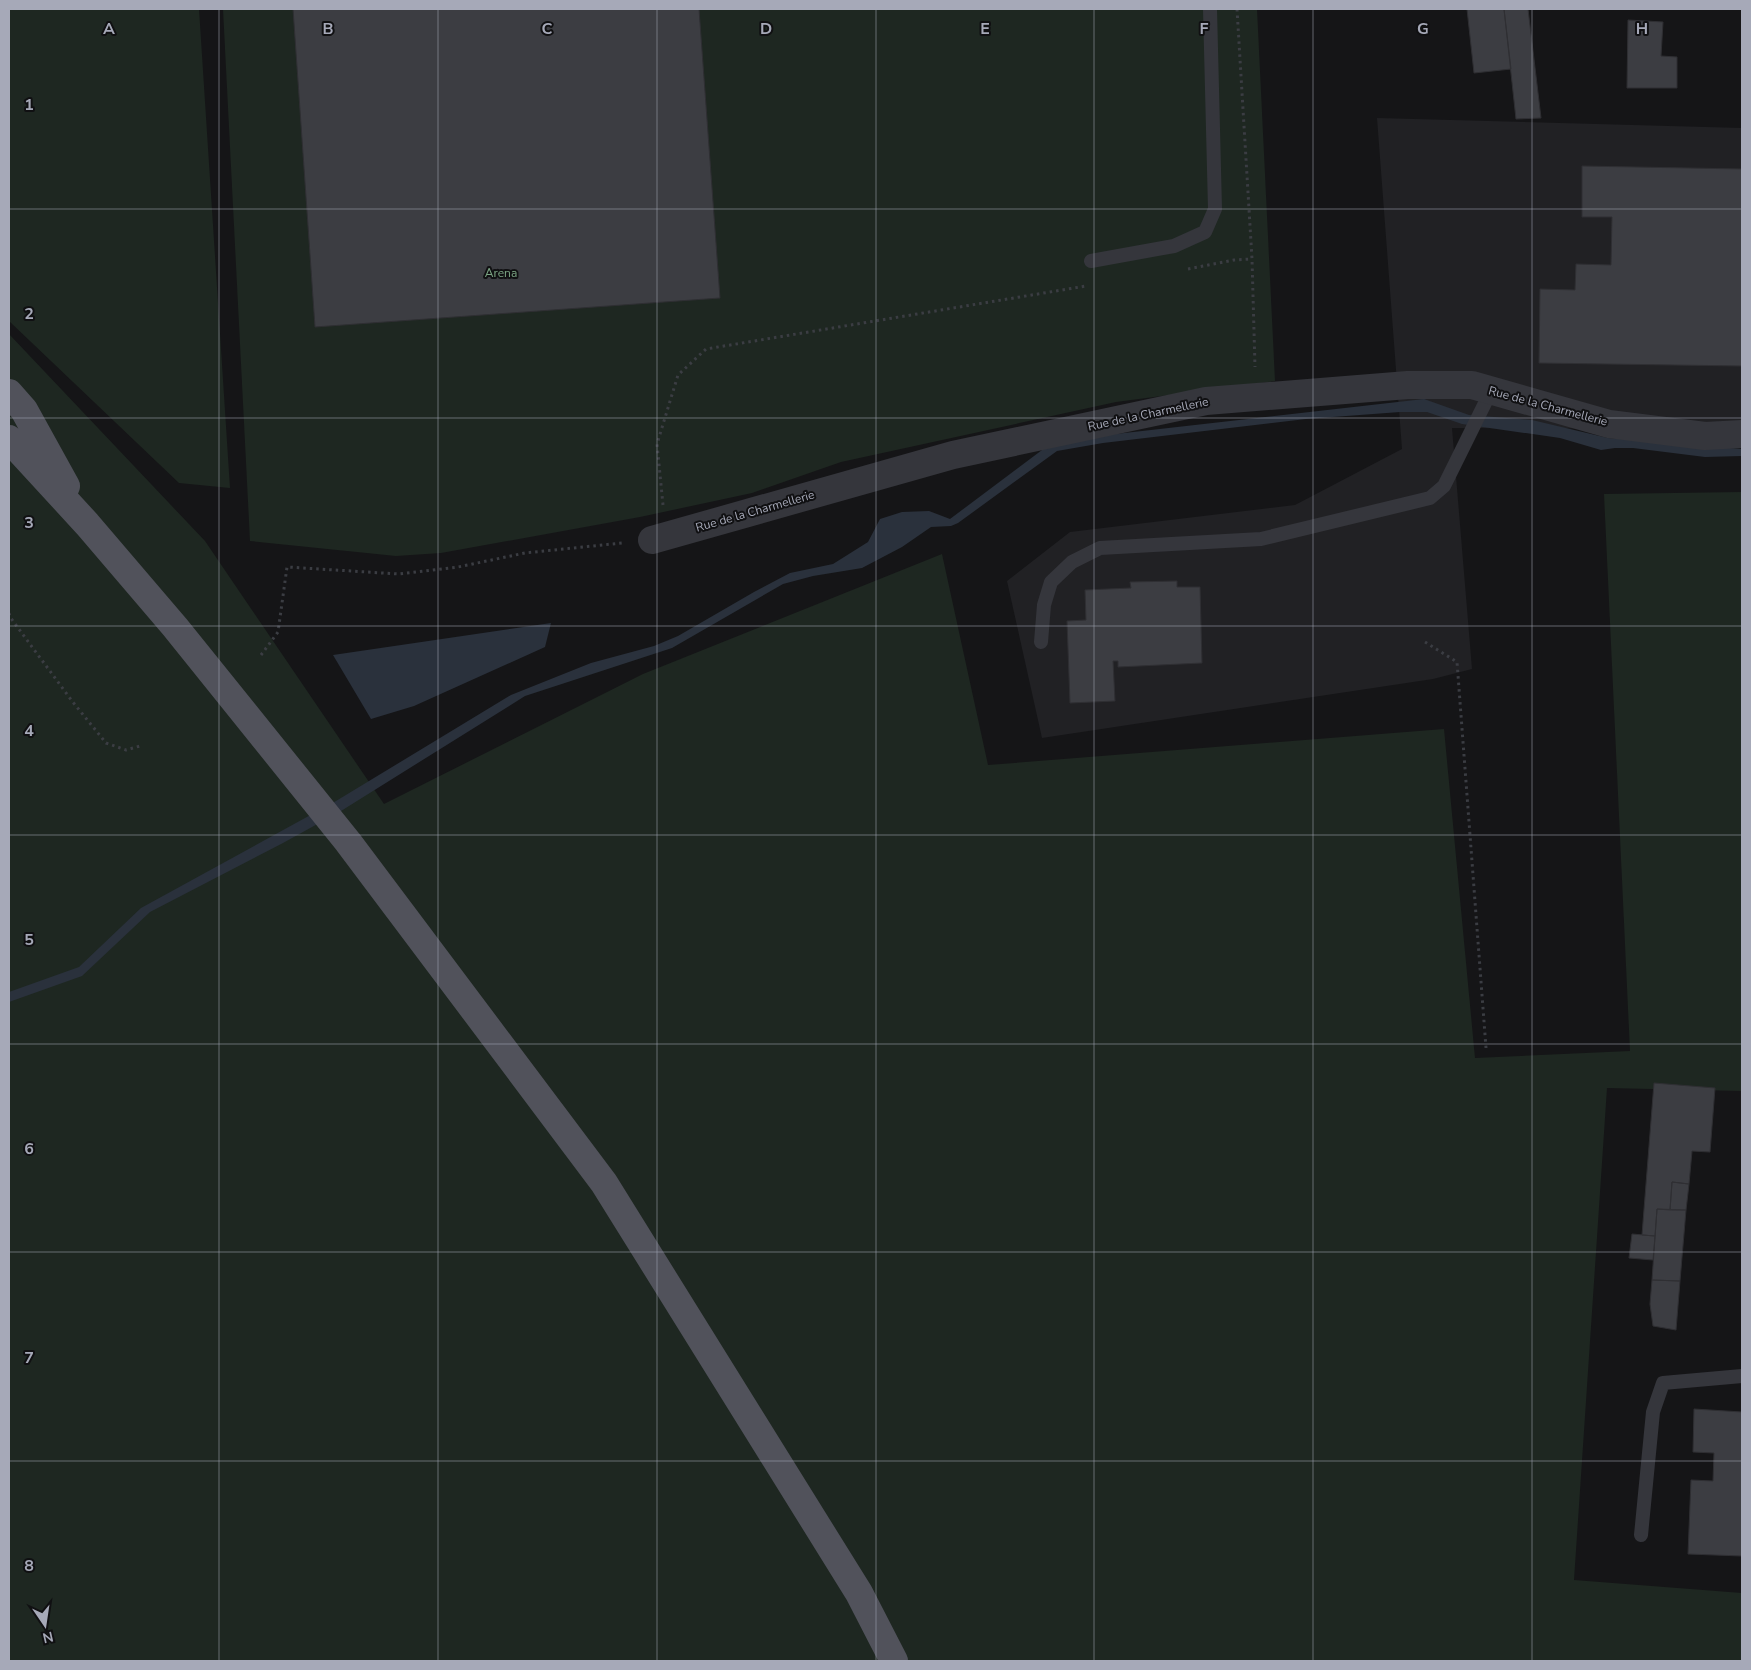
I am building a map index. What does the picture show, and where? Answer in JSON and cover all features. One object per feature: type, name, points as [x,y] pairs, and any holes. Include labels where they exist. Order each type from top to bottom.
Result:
[{"type":"main road","points":[[9,393],[24,410],[87,524]]},
{"type":"main road","points":[[9,439],[87,524],[175,627],[348,842],[604,1183],[859,1594],[894,1661]]},
{"type":"street","name":"Rue de la Charmellerie","points":[[659,538],[953,455],[1206,401],[1408,385],[1472,385],[1488,398],[1609,424],[1705,436],[1742,434]]},
{"type":"lane","points":[[1091,261],[1174,246],[1205,232],[1215,210],[1210,9]]},
{"type":"lane","points":[[1041,642],[1044,605],[1051,582],[1072,562],[1100,548],[1261,539],[1430,498],[1444,486],[1488,398]]},
{"type":"lane","points":[[1641,1536],[1653,1412],[1663,1383],[1742,1376]]},
{"type":"path","points":[[1237,9],[1252,259],[1256,397]]},
{"type":"path","points":[[1185,269],[1234,260],[1252,259]]},
{"type":"path","points":[[261,655],[278,632],[287,566],[399,574],[458,568],[525,553],[659,538],[657,444],[678,375],[706,349],[1088,285]]},
{"type":"path","points":[[9,613],[10,618],[106,743],[126,750],[140,746]]},
{"type":"path","points":[[1424,642],[1456,662],[1486,1048]]},
{"type":"shaded area","points":[[1377,118],[1742,128],[1742,429],[1452,428],[1472,669],[1433,679],[1042,738],[1007,581],[1070,532],[1295,505],[1402,449]]},
{"type":"shaded area","points":[[1424,399],[1469,415],[1532,420],[1608,438],[1742,449],[1742,456],[1705,457],[1633,448],[1601,450],[1560,438],[1462,424],[1427,412],[1400,412],[1306,419],[1103,443],[1057,451],[958,523],[951,526],[931,527],[902,547],[862,568],[813,576],[783,584],[672,648],[525,696],[341,811],[150,912],[82,976],[9,1002],[9,992],[79,967],[141,908],[336,801],[511,695],[591,663],[654,646],[678,636],[790,573],[833,564],[868,542],[880,519],[902,512],[929,511],[950,519],[1054,441]]},
{"type":"shaded area","points":[[551,623],[545,647],[414,706],[371,719],[333,655]]},
{"type":"green space","points":[[9,9],[199,9],[230,488],[179,483],[9,321]]},
{"type":"green space","name":"Arena","points":[[223,9],[1257,9],[1275,381],[1116,402],[841,462],[752,493],[640,517],[441,553],[396,556],[250,541]]},
{"type":"green space","points":[[9,334],[205,541],[384,804],[643,674],[942,554],[988,765],[1444,729],[1475,1058],[1630,1051],[1604,494],[1742,492],[1742,1091],[1607,1088],[1574,1580],[1742,1593],[1742,1661],[9,1661]]},
{"type":"building","points":[[293,9],[699,9],[720,298],[315,327]]},
{"type":"building","points":[[1467,9],[1504,9],[1511,69],[1474,73]]},
{"type":"building","points":[[1504,9],[1528,9],[1541,118],[1516,119]]},
{"type":"building","points":[[1628,20],[1663,22],[1661,56],[1677,57],[1677,88],[1627,88]]},
{"type":"building","points":[[1582,166],[1742,169],[1742,366],[1539,363],[1540,289],[1575,290],[1576,264],[1611,265],[1612,217],[1582,217]]},
{"type":"building","points":[[1177,581],[1177,587],[1200,587],[1202,663],[1118,667],[1118,661],[1113,661],[1115,701],[1070,703],[1067,621],[1086,620],[1085,590],[1131,588],[1130,582]]},
{"type":"building","points":[[1654,1083],[1715,1088],[1710,1152],[1692,1151],[1689,1184],[1672,1182],[1670,1210],[1657,1209],[1655,1236],[1642,1235]]},
{"type":"building","points":[[1672,1182],[1689,1184],[1686,1210],[1670,1210]]},
{"type":"building","points":[[1657,1209],[1686,1210],[1680,1281],[1652,1280]]},
{"type":"building","points":[[1632,1234],[1655,1236],[1653,1260],[1629,1258]]},
{"type":"building","points":[[1652,1280],[1680,1281],[1676,1330],[1653,1326],[1650,1304]]},
{"type":"building","points":[[1694,1409],[1742,1412],[1742,1556],[1688,1554],[1691,1480],[1713,1481],[1714,1453],[1693,1452]]}]
